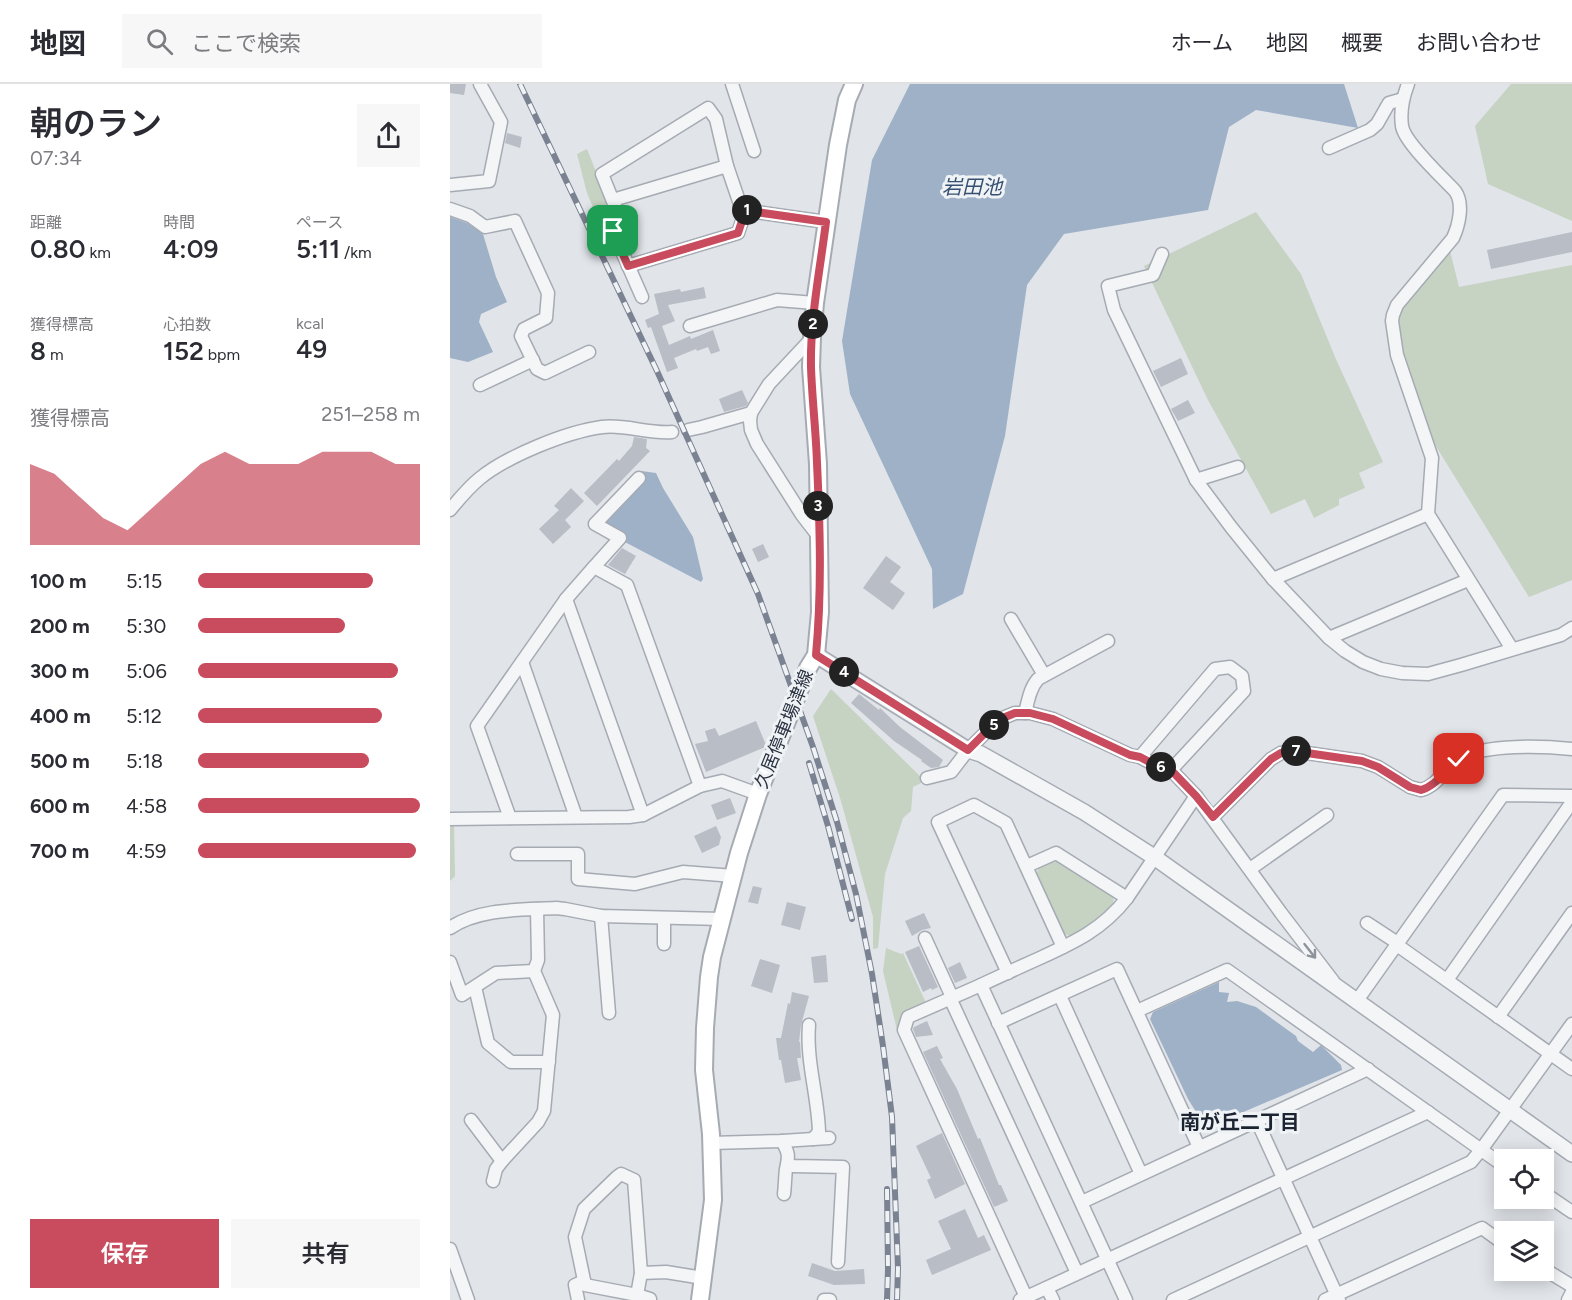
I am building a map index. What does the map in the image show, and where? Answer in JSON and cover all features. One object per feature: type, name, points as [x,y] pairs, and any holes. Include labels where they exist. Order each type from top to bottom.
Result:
[{"type":"main road","name":"久居停車場津線","points":[[700,1300],[713,1200],[711,1143],[704,1070],[709,977],[739,853],[758,794],[808,668],[816,655],[820,612],[818,464],[811,367],[812,338],[838,145],[854,84]]},
{"type":"street","points":[[450,185],[489,181],[501,123],[480,84]]},
{"type":"street","points":[[732,84],[754,151]]},
{"type":"street","points":[[1408,84],[1402,99],[1402,127],[1408,140],[1455,191],[1460,202],[1457,229],[1453,238],[1397,305],[1393,315],[1397,355],[1432,458],[1428,513],[1512,650]]},
{"type":"street","points":[[1329,148],[1370,130],[1377,124],[1389,103],[1402,99]]},
{"type":"street","points":[[628,266],[738,233],[743,218],[742,210],[727,166],[716,119],[708,108],[602,174],[623,226],[613,231],[628,266],[642,297]]},
{"type":"street","points":[[613,200],[727,166]]},
{"type":"street","points":[[450,209],[470,216],[485,228],[515,221],[548,293],[546,318],[524,329],[521,336],[537,369],[545,373],[589,352]]},
{"type":"street","points":[[742,210],[826,222]]},
{"type":"street","points":[[1162,254],[1153,275],[1108,286],[1114,309],[1196,480],[1273,579],[1329,638],[1344,651],[1381,669],[1428,674],[1561,635],[1572,628]]},
{"type":"street","points":[[690,326],[777,300],[815,303]]},
{"type":"street","points":[[812,338],[769,384],[751,413],[750,421],[751,430],[758,444],[802,515],[819,537]]},
{"type":"street","points":[[480,385],[533,360]]},
{"type":"street","points":[[688,430],[751,413]]},
{"type":"street","points":[[452,504],[493,470],[559,438],[603,427],[672,432]]},
{"type":"street","points":[[1196,480],[1238,467]]},
{"type":"street","points":[[510,818],[477,726],[566,600],[620,538],[595,524],[639,478]]},
{"type":"street","points":[[1273,579],[1428,513]]},
{"type":"street","points":[[594,567],[627,585],[700,786]]},
{"type":"street","points":[[1329,638],[1468,580]]},
{"type":"street","points":[[566,600],[643,815]]},
{"type":"street","points":[[1011,619],[1044,675]]},
{"type":"street","points":[[1025,713],[1034,684],[1044,675],[1108,641]]},
{"type":"street","points":[[816,655],[968,750],[981,754],[1084,812],[1154,858],[1572,1154]]},
{"type":"street","points":[[522,662],[576,817]]},
{"type":"street","points":[[1140,757],[1215,669],[1230,667],[1242,676],[1244,691],[1171,770]]},
{"type":"street","points":[[927,778],[951,772],[968,750],[998,720],[1015,713],[1030,713],[1053,719],[1130,755],[1171,770],[1213,817],[1281,913],[1339,989]]},
{"type":"street","points":[[1213,817],[1271,759],[1287,751],[1362,761],[1378,767],[1410,787],[1421,790],[1434,784],[1452,764],[1471,753],[1526,747],[1572,749]]},
{"type":"street","points":[[450,819],[629,817],[643,815],[700,786],[722,781],[758,794]]},
{"type":"street","points":[[1356,1002],[1503,795],[1572,796]]},
{"type":"street","points":[[1196,796],[1116,912],[1098,928],[1084,938],[908,1017],[904,1030],[1023,1299],[1428,1112]]},
{"type":"street","points":[[1447,980],[1572,802]]},
{"type":"street","points":[[1008,973],[938,822],[974,805],[1006,823],[1064,947]]},
{"type":"street","points":[[1250,870],[1327,815]]},
{"type":"street","points":[[1026,866],[1056,853],[1127,897]]},
{"type":"street","points":[[517,854],[578,854],[578,879],[635,884],[683,872],[734,876]]},
{"type":"street","points":[[450,927],[480,914],[537,909],[566,909],[601,916],[722,919]]},
{"type":"street","points":[[493,1181],[496,1169],[538,1122],[544,1111],[553,1015],[534,971],[538,960],[537,909]]},
{"type":"street","points":[[1274,944],[1284,930],[1281,913]]},
{"type":"street","points":[[1498,1017],[1572,913]]},
{"type":"street","points":[[601,916],[609,1013]]},
{"type":"street","points":[[664,918],[664,944]]},
{"type":"street","points":[[1367,923],[1572,1069]]},
{"type":"street","points":[[925,938],[1077,1273]]},
{"type":"street","points":[[450,962],[462,994],[496,973],[534,971]]},
{"type":"street","points":[[998,1023],[1117,969],[1199,1147]]},
{"type":"street","points":[[1137,1011],[1227,970],[1494,1159]]},
{"type":"street","points":[[981,985],[1126,1300]]},
{"type":"street","points":[[475,987],[488,1043],[511,1062],[549,1062]]},
{"type":"street","points":[[1060,996],[1142,1174]]},
{"type":"street","points":[[1173,1300],[1470,1162],[1572,1024]]},
{"type":"street","points":[[809,1025],[808,1042],[819,1113],[819,1132],[813,1138]]},
{"type":"street","points":[[1082,1202],[1368,1070]]},
{"type":"street","points":[[471,1120],[502,1161]]},
{"type":"street","points":[[1257,1121],[1338,1297]]},
{"type":"street","points":[[711,1143],[829,1138]]},
{"type":"street","points":[[782,1141],[788,1150],[784,1194]]},
{"type":"street","points":[[788,1164],[843,1167],[838,1262]]},
{"type":"street","points":[[637,1295],[641,1273],[634,1180],[621,1174],[584,1209],[575,1237],[584,1281],[585,1285],[650,1299]]},
{"type":"street","points":[[1554,1200],[1572,1212]]},
{"type":"street","points":[[1325,1300],[1338,1297],[1482,1228],[1494,1237]]},
{"type":"street","points":[[450,1250],[468,1300]]},
{"type":"street","points":[[641,1273],[666,1272],[703,1278]]},
{"type":"street","points":[[1554,1275],[1572,1286]]},
{"type":"street","points":[[578,1300],[575,1285],[584,1281]]},
{"type":"street","points":[[1047,1288],[1053,1300]]},
{"type":"street","points":[[1568,1300],[1572,1292]]},
{"type":"street","points":[[824,1300],[830,1300]]},
{"type":"green space","points":[[1511,84],[1572,84],[1572,221],[1488,184],[1475,126]]},
{"type":"green space","points":[[587,149],[614,217],[613,223],[602,229],[587,193],[577,154]]},
{"type":"green space","points":[[1256,212],[1301,274],[1335,357],[1383,462],[1359,473],[1365,488],[1339,499],[1339,505],[1314,518],[1305,499],[1271,514],[1208,400],[1144,266]]},
{"type":"green space","points":[[1450,251],[1459,287],[1572,265],[1572,580],[1529,597],[1434,443],[1404,355],[1398,321],[1400,313],[1405,303]]},
{"type":"green space","points":[[831,689],[925,781],[913,787],[911,811],[903,818],[885,874],[878,948],[873,949],[873,917],[841,801],[813,716]]},
{"type":"green space","points":[[450,824],[454,824],[455,876],[450,881]]},
{"type":"green space","points":[[1051,862],[1060,862],[1113,896],[1114,905],[1098,920],[1072,937],[1063,933],[1036,875],[1039,867]]},
{"type":"green space","points":[[886,948],[903,953],[926,1003],[903,1014],[897,1030],[883,971]]},
{"type":"water","name":"岩田池","points":[[910,84],[1344,84],[1358,128],[1256,110],[1229,127],[1208,210],[1064,234],[1027,285],[1005,436],[963,594],[933,609],[932,569],[850,394],[842,341],[872,160]]},
{"type":"water","points":[[450,217],[467,223],[483,234],[496,277],[507,302],[481,314],[479,322],[493,352],[468,362],[450,358]]},
{"type":"water","points":[[641,471],[656,473],[693,537],[703,579],[701,582],[623,541],[603,525]]},
{"type":"water","points":[[1219,982],[1219,992],[1229,993],[1227,1002],[1237,1001],[1256,1007],[1296,1036],[1298,1041],[1313,1052],[1321,1045],[1341,1065],[1342,1070],[1206,1128],[1188,1099],[1150,1019],[1153,1012]]},
{"type":"building","points":[[450,84],[466,84],[464,95],[450,93]]},
{"type":"building","points":[[507,133],[522,137],[520,148],[505,143]]},
{"type":"building","points":[[1572,232],[1572,252],[1491,269],[1487,250]]},
{"type":"building","points":[[704,287],[706,298],[668,305],[675,321],[662,326],[669,345],[713,330],[720,351],[711,354],[708,347],[697,351],[696,349],[674,358],[678,368],[667,372],[651,327],[648,328],[645,320],[659,314],[654,294]]},
{"type":"building","points":[[1181,358],[1188,374],[1161,387],[1153,371]]},
{"type":"building","points":[[742,390],[748,403],[746,406],[724,412],[719,399]]},
{"type":"building","points":[[1188,400],[1195,413],[1178,421],[1171,409]]},
{"type":"building","points":[[634,437],[647,439],[646,448],[650,451],[597,506],[584,493],[617,459],[619,461],[632,446]]},
{"type":"building","points":[[571,488],[584,501],[565,520],[571,527],[553,544],[539,529],[559,510],[554,506]]},
{"type":"building","points":[[763,544],[769,557],[758,562],[752,549]]},
{"type":"building","points":[[622,548],[636,556],[625,574],[608,565]]},
{"type":"building","points":[[886,556],[901,567],[890,582],[905,593],[893,610],[863,588]]},
{"type":"building","points":[[859,694],[879,710],[880,708],[900,727],[943,760],[939,767],[931,768],[921,761],[894,741],[851,703]]},
{"type":"building","points":[[756,721],[765,747],[706,772],[695,744],[708,741],[705,731],[715,728],[719,736]]},
{"type":"building","points":[[730,798],[736,813],[717,820],[711,805]]},
{"type":"building","points":[[716,826],[721,837],[719,845],[702,853],[694,836]]},
{"type":"building","points":[[753,886],[762,888],[758,904],[748,902]]},
{"type":"building","points":[[787,902],[806,907],[800,930],[781,925]]},
{"type":"building","points":[[924,913],[931,928],[912,936],[905,921]]},
{"type":"building","points":[[919,946],[938,987],[923,992],[905,952]]},
{"type":"building","points":[[826,955],[828,982],[814,983],[811,957]]},
{"type":"building","points":[[760,959],[780,965],[772,993],[751,986]]},
{"type":"building","points":[[960,962],[967,978],[955,983],[948,968]]},
{"type":"building","points":[[792,992],[809,996],[801,1025],[799,1042],[801,1058],[797,1058],[801,1080],[785,1083],[776,1038],[781,1038]]},
{"type":"building","points":[[927,1021],[933,1035],[916,1037],[914,1027]]},
{"type":"building","points":[[937,1046],[943,1058],[940,1059],[957,1089],[1008,1201],[994,1207],[923,1052]]},
{"type":"building","points":[[942,1133],[965,1184],[935,1199],[927,1180],[931,1178],[916,1146]]},
{"type":"building","points":[[965,1209],[978,1238],[984,1235],[991,1250],[932,1275],[926,1260],[951,1249],[938,1221]]},
{"type":"building","points":[[812,1263],[835,1271],[864,1269],[865,1284],[834,1285],[808,1276]]},
{"type":"railway","points":[[520,84],[657,371],[758,594],[813,747],[837,822],[856,894],[872,974],[892,1117],[898,1268],[897,1300]]},
{"type":"railway","points":[[809,763],[852,919]]},
{"type":"railway","points":[[887,1189],[887,1300]]},
{"type":"district","name":"南が丘二丁目","points":[[1240,1122]]},
{"type":"route","points":[[613,231],[628,266],[738,233],[743,218],[742,210],[826,222],[815,303],[811,367],[818,464],[820,612],[816,655],[887,700],[968,750],[998,720],[1015,713],[1030,713],[1053,719],[1130,755],[1171,770],[1213,817],[1271,759],[1287,751],[1362,761],[1378,767],[1410,787],[1421,790],[1434,784],[1459,759]]}]
